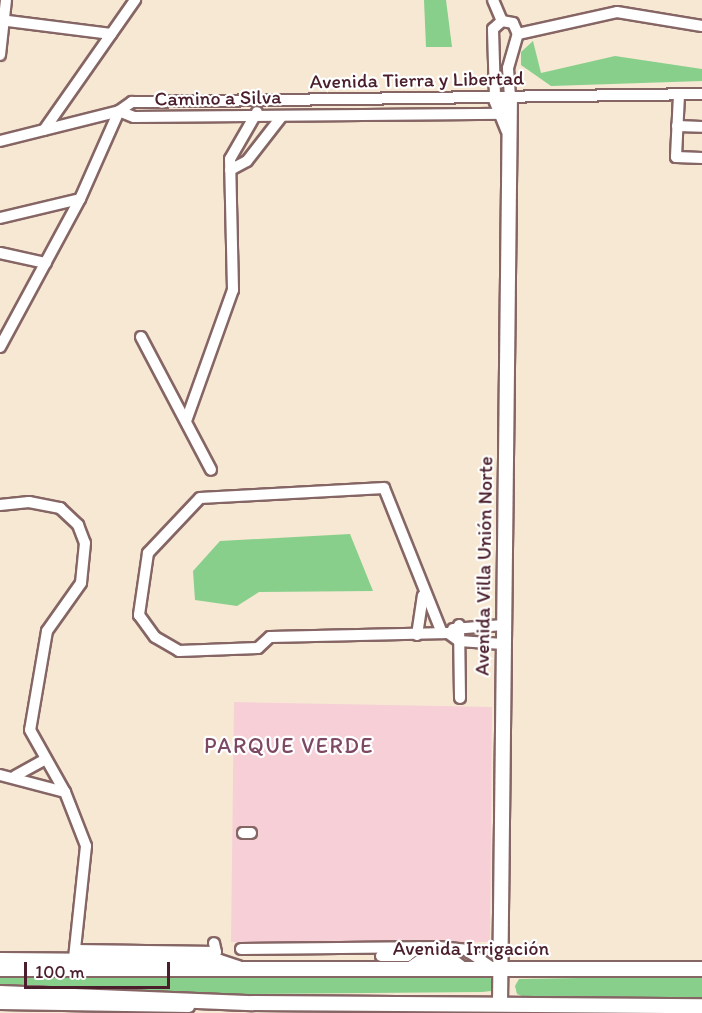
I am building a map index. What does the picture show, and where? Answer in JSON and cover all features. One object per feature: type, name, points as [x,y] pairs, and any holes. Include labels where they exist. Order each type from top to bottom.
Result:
[{"type":"main road","points":[[495,97],[506,114]]},
{"type":"main road","name":"Avenida Villa Unión Norte","points":[[500,1009],[497,968],[503,644],[508,129],[506,114],[510,97]]},
{"type":"main road","name":"Avenida Irrigación","points":[[0,969],[216,972],[239,966],[702,969]]},
{"type":"main road","points":[[0,993],[254,1003],[500,1009],[702,1006]]},
{"type":"street","points":[[0,55],[1,21],[6,0]]},
{"type":"street","points":[[44,130],[135,0]]},
{"type":"street","points":[[493,0],[502,21]]},
{"type":"street","points":[[510,97],[512,45],[518,34],[616,12],[702,26]]},
{"type":"street","points":[[1,21],[111,34]]},
{"type":"street","points":[[502,21],[513,23],[518,34]]},
{"type":"street","points":[[495,97],[493,29],[502,21]]},
{"type":"street","points":[[495,41],[512,45]]},
{"type":"street","name":"Avenida Tierra y Libertad","points":[[119,111],[132,102],[702,94]]},
{"type":"street","points":[[679,95],[676,157],[702,158]]},
{"type":"street","points":[[392,98],[392,114]]},
{"type":"street","points":[[308,99],[309,115]]},
{"type":"street","points":[[186,421],[233,290],[230,159],[258,116],[256,100]]},
{"type":"street","points":[[0,141],[119,111]]},
{"type":"street","points":[[0,347],[4,331],[46,263],[80,199],[119,111]]},
{"type":"street","name":"Camino a Silva","points":[[119,111],[134,117],[506,114]]},
{"type":"street","points":[[230,170],[247,161],[282,116]]},
{"type":"street","points":[[677,126],[702,127]]},
{"type":"street","points":[[0,218],[80,199]]},
{"type":"street","points":[[0,253],[46,263]]},
{"type":"street","points":[[141,337],[211,471]]},
{"type":"street","points":[[503,625],[459,625],[445,633],[417,635],[270,637],[258,648],[179,651],[155,637],[139,615],[148,553],[200,498],[384,488],[423,594],[445,633],[459,641],[503,644]]},
{"type":"street","points":[[0,506],[29,502],[60,508],[78,525],[85,543],[81,583],[47,631],[30,730],[65,792],[86,846],[75,954],[216,952],[214,943]]},
{"type":"street","points":[[417,635],[423,594]]},
{"type":"street","points":[[459,625],[460,698]]},
{"type":"street","points":[[15,776],[46,759]]},
{"type":"street","points":[[0,775],[15,776],[65,792]]},
{"type":"street","points":[[247,948],[420,947],[466,950],[497,968]]},
{"type":"street","name":"Avenida Irrigación","points":[[0,958],[75,954],[220,960],[239,966]]},
{"type":"street","points":[[0,1004],[183,1010],[254,1003]]},
{"type":"shaded area","points":[[234,702],[492,707],[490,942],[231,942]]},
{"type":"green space","points":[[424,0],[446,0],[452,47],[426,47]]},
{"type":"green space","points":[[533,41],[541,73],[615,56],[702,69],[702,81],[551,86],[521,65],[521,52]]},
{"type":"green space","points":[[350,534],[373,591],[259,592],[237,606],[195,600],[193,571],[220,541]]},
{"type":"green space","points":[[0,972],[486,975],[493,980],[491,991],[482,992],[153,995],[0,991]]},
{"type":"green space","points":[[702,976],[702,999],[527,998],[517,994],[515,986],[519,979]]},
{"type":"district","name":"PARQUE VERDE","points":[[289,746]]}]
